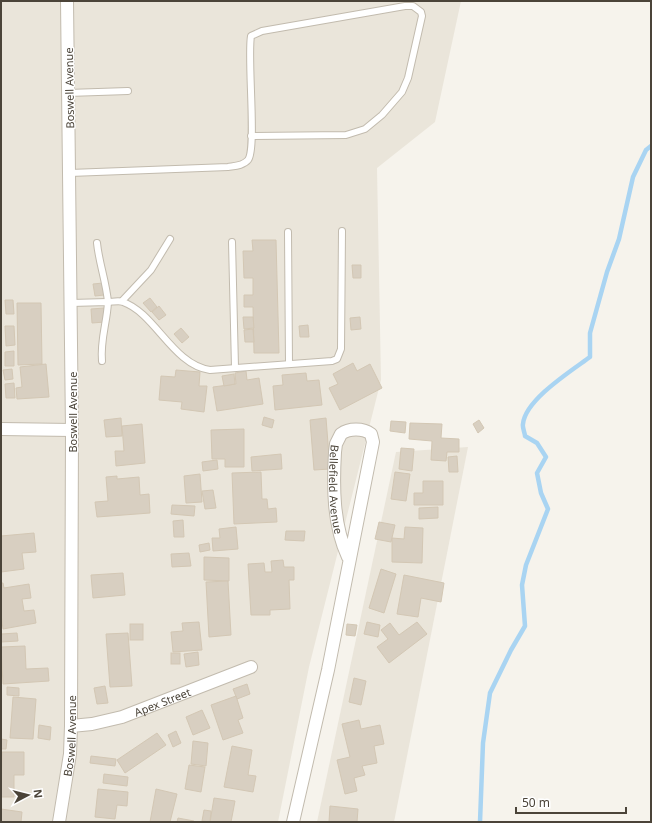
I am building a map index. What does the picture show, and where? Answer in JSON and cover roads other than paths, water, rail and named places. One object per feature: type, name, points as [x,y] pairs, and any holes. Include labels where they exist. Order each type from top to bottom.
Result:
[{"type":"street","name":"Boswell Avenue","points":[[59,822],[70,754],[71,726],[72,430],[67,1]]},
{"type":"street","points":[[1,429],[72,430]]},
{"type":"street","name":"Bellefield Avenue","points":[[293,822],[328,670],[348,557],[372,442],[371,434],[361,430],[349,431],[341,434],[336,444],[335,452],[337,521],[340,539],[348,557]]},
{"type":"street","name":"Apex Street","points":[[71,726],[92,724],[122,717],[251,667]]},
{"type":"lane","points":[[70,173],[235,166],[243,164],[250,157],[251,36],[262,31],[404,6],[413,6],[421,12],[422,16],[408,78],[402,92],[382,115],[365,129],[346,135],[251,136]]},
{"type":"lane","points":[[68,93],[128,91]]},
{"type":"lane","points":[[71,303],[122,301],[136,309],[194,365],[210,370],[332,361],[337,359],[340,354],[342,231]]},
{"type":"lane","points":[[288,232],[289,364]]},
{"type":"lane","points":[[122,301],[150,270],[170,239]]},
{"type":"lane","points":[[97,242],[99,262],[106,281],[108,302],[107,315],[102,336],[102,361]]},
{"type":"lane","points":[[232,242],[235,367]]},
{"type":"waterway","points":[[480,822],[483,743],[490,693],[511,650],[525,626],[522,585],[526,565],[548,509],[541,493],[537,473],[546,457],[537,443],[525,436],[523,424],[532,405],[540,396],[561,378],[590,357],[590,333],[607,272],[619,239],[633,177],[646,150],[651,146]]}]
